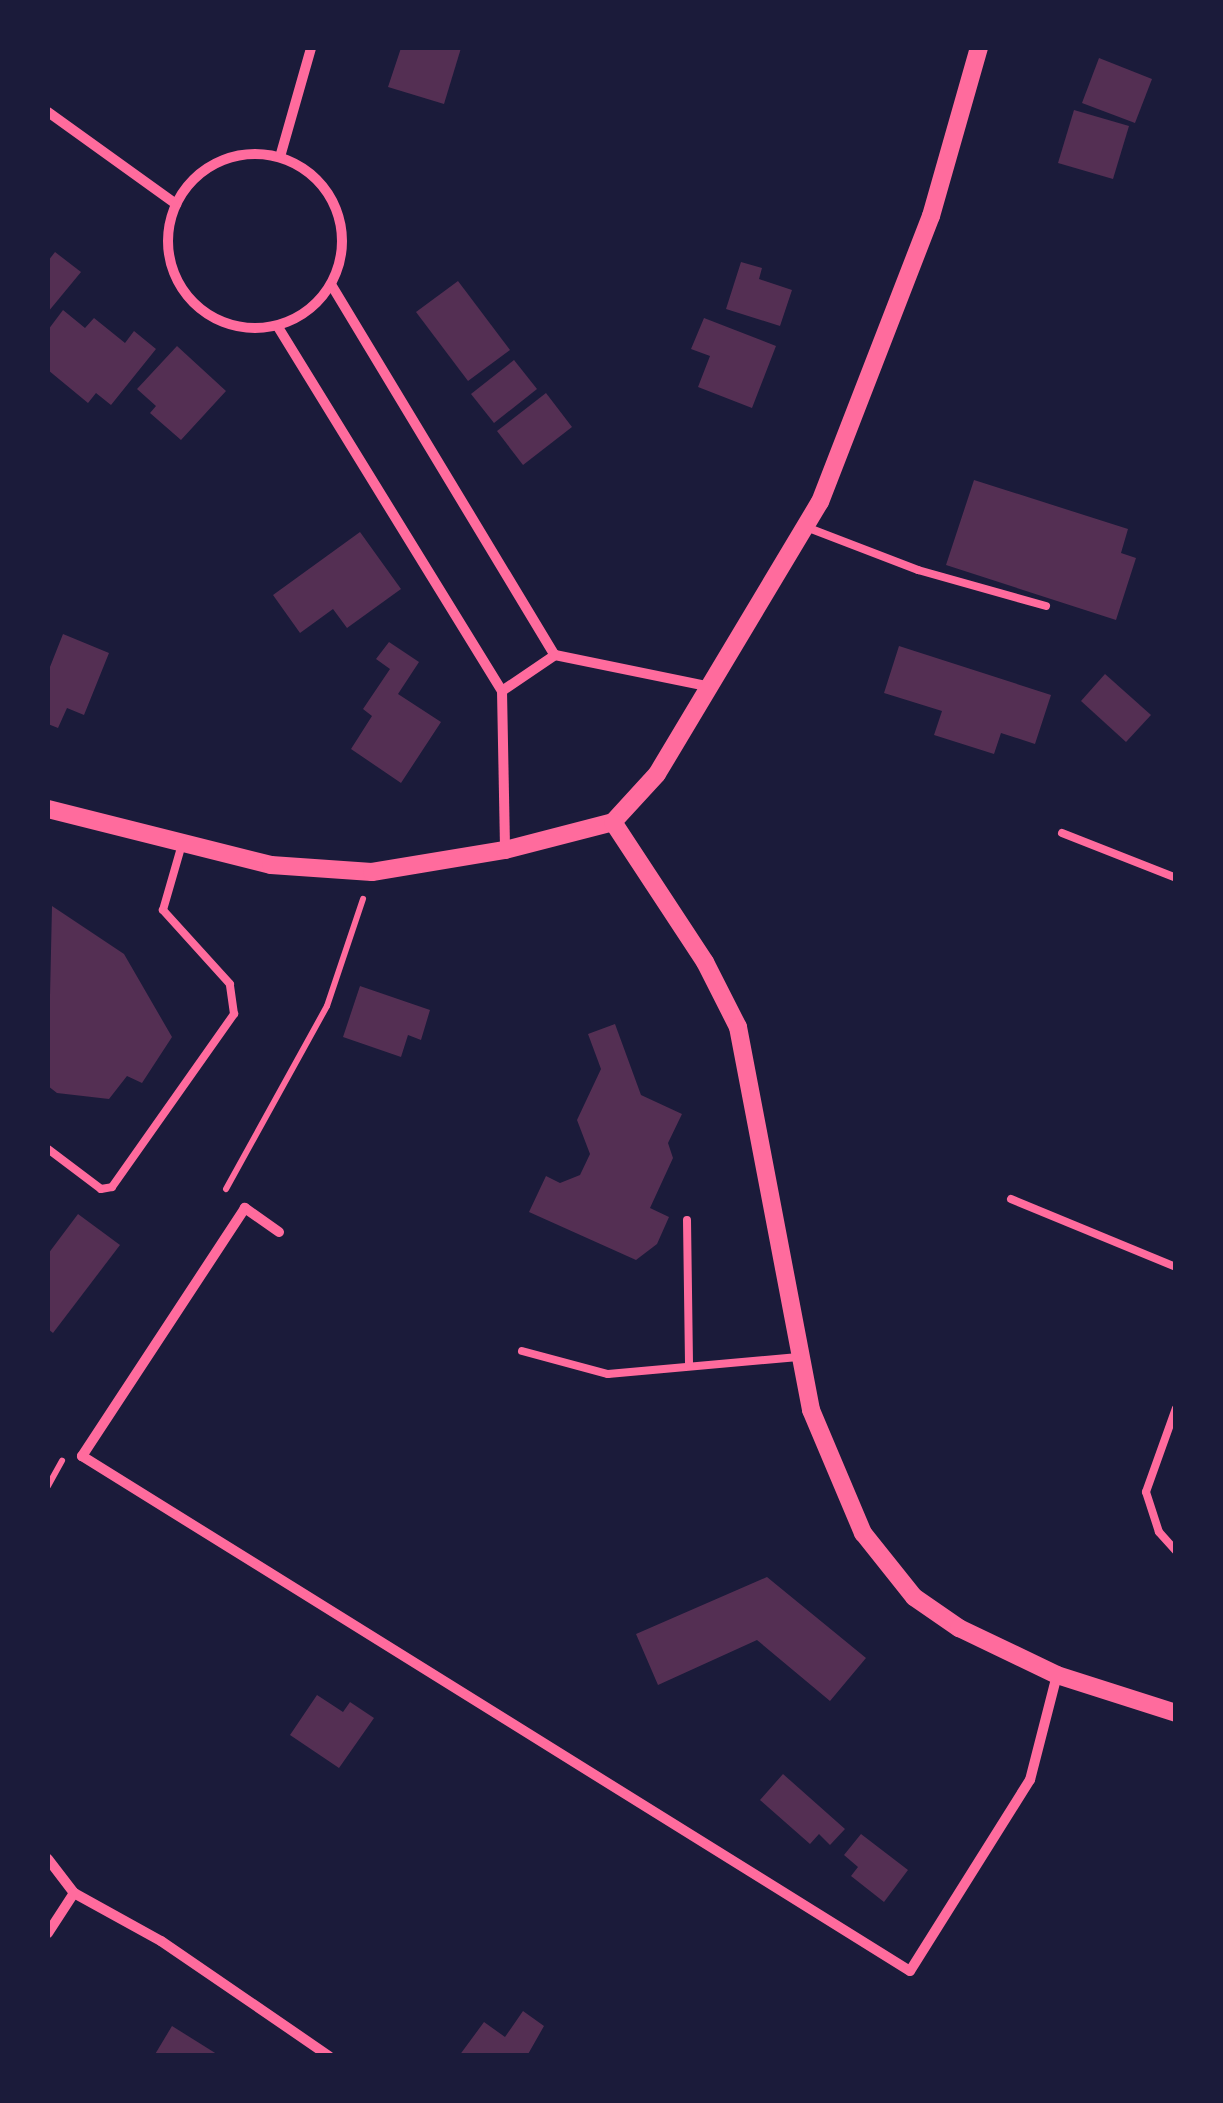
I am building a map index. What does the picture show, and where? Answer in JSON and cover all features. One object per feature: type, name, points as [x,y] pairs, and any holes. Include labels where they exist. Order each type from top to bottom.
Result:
[{"type":"street","points":[[280,157],[311,48]]},
{"type":"street","points":[[48,809],[271,864],[372,872],[506,850],[613,822],[656,774],[806,527],[930,216],[979,48]]},
{"type":"street","points":[[48,112],[176,204]]},
{"type":"street","points":[[252,153],[280,157],[326,188],[340,216],[344,244],[332,286],[312,309],[278,327],[247,330],[218,322],[182,291],[168,254],[176,204],[193,179],[222,160],[252,153]]},
{"type":"street","points":[[332,286],[555,654],[710,687]]},
{"type":"street","points":[[278,327],[502,691],[506,850]]},
{"type":"street","points":[[502,691],[555,654]]},
{"type":"street","points":[[613,822],[673,914],[738,1027],[799,1356],[838,1485],[893,1575],[936,1615],[1057,1675],[1176,1713]]},
{"type":"street","points":[[278,1232],[245,1208],[82,1456],[910,1971],[1030,1780],[1057,1675]]},
{"type":"street","points":[[48,1860],[74,1893],[161,1941],[329,2056]]},
{"type":"street","points":[[48,1933],[74,1893]]},
{"type":"lane","points":[[806,527],[918,570],[1046,606]]},
{"type":"lane","points":[[1062,833],[1176,878]]},
{"type":"lane","points":[[48,1149],[102,1189],[112,1187],[234,1014],[230,984],[163,910],[182,844]]},
{"type":"lane","points":[[1011,1198],[1176,1267]]},
{"type":"lane","points":[[688,1220],[690,1364]]},
{"type":"lane","points":[[522,1351],[608,1374],[799,1356]]},
{"type":"lane","points":[[1176,1408],[1146,1492],[1159,1532],[1176,1551]]},
{"type":"path","points":[[216,1206],[327,1006],[372,872]]},
{"type":"path","points":[[48,1486],[66,1454]]},
{"type":"building","points":[[401,48],[461,48],[444,104],[388,87]]},
{"type":"building","points":[[1099,58],[1152,79],[1135,123],[1082,103]]},
{"type":"building","points":[[1074,110],[1129,126],[1113,179],[1058,163]]},
{"type":"building","points":[[55,252],[81,272],[48,312],[48,261]]},
{"type":"building","points":[[741,262],[762,268],[759,279],[792,290],[780,326],[726,309]]},
{"type":"building","points":[[458,281],[510,350],[468,381],[416,312]]},
{"type":"building","points":[[63,310],[85,328],[94,318],[125,343],[134,331],[156,349],[111,405],[96,393],[88,403],[48,370],[48,330]]},
{"type":"building","points":[[704,318],[776,346],[752,408],[698,387],[710,356],[691,349]]},
{"type":"building","points":[[177,346],[226,391],[181,440],[150,413],[156,406],[137,389]]},
{"type":"building","points":[[514,360],[537,389],[494,423],[471,394]]},
{"type":"building","points":[[546,393],[572,427],[523,465],[497,431]]},
{"type":"building","points":[[974,480],[1128,529],[1121,553],[1136,558],[1116,620],[946,565]]},
{"type":"building","points":[[360,532],[401,589],[347,628],[333,609],[300,633],[273,595]]},
{"type":"building","points":[[63,634],[109,653],[84,715],[67,708],[58,728],[48,724],[48,672]]},
{"type":"building","points":[[389,642],[419,662],[398,694],[441,722],[401,783],[351,749],[372,716],[363,709],[390,669],[376,659]]},
{"type":"building","points":[[899,646],[1051,695],[1035,744],[1001,733],[994,754],[934,735],[942,711],[884,693]]},
{"type":"building","points":[[1105,674],[1151,715],[1126,742],[1081,701]]},
{"type":"building","points":[[52,906],[124,954],[172,1037],[142,1083],[127,1076],[109,1099],[57,1093],[48,1086]]},
{"type":"building","points":[[360,986],[430,1010],[421,1040],[408,1035],[401,1057],[343,1037]]},
{"type":"building","points":[[615,1024],[641,1095],[682,1114],[668,1143],[673,1158],[650,1208],[669,1217],[657,1244],[636,1260],[529,1212],[546,1176],[560,1183],[580,1175],[590,1154],[577,1120],[601,1069],[588,1034]]},
{"type":"building","points":[[78,1214],[120,1245],[53,1333],[48,1329],[48,1254]]},
{"type":"building","points":[[767,1577],[866,1658],[830,1701],[757,1640],[658,1685],[636,1634]]},
{"type":"building","points":[[317,1695],[343,1712],[350,1702],[374,1718],[339,1768],[290,1735]]},
{"type":"building","points":[[783,1774],[845,1829],[830,1845],[819,1834],[810,1844],[760,1800]]},
{"type":"building","points":[[861,1834],[908,1870],[884,1902],[851,1876],[858,1867],[844,1855]]},
{"type":"building","points":[[523,2011],[544,2026],[527,2056],[459,2056],[484,2022],[505,2037]]},
{"type":"building","points":[[172,2026],[220,2056],[154,2056]]}]
